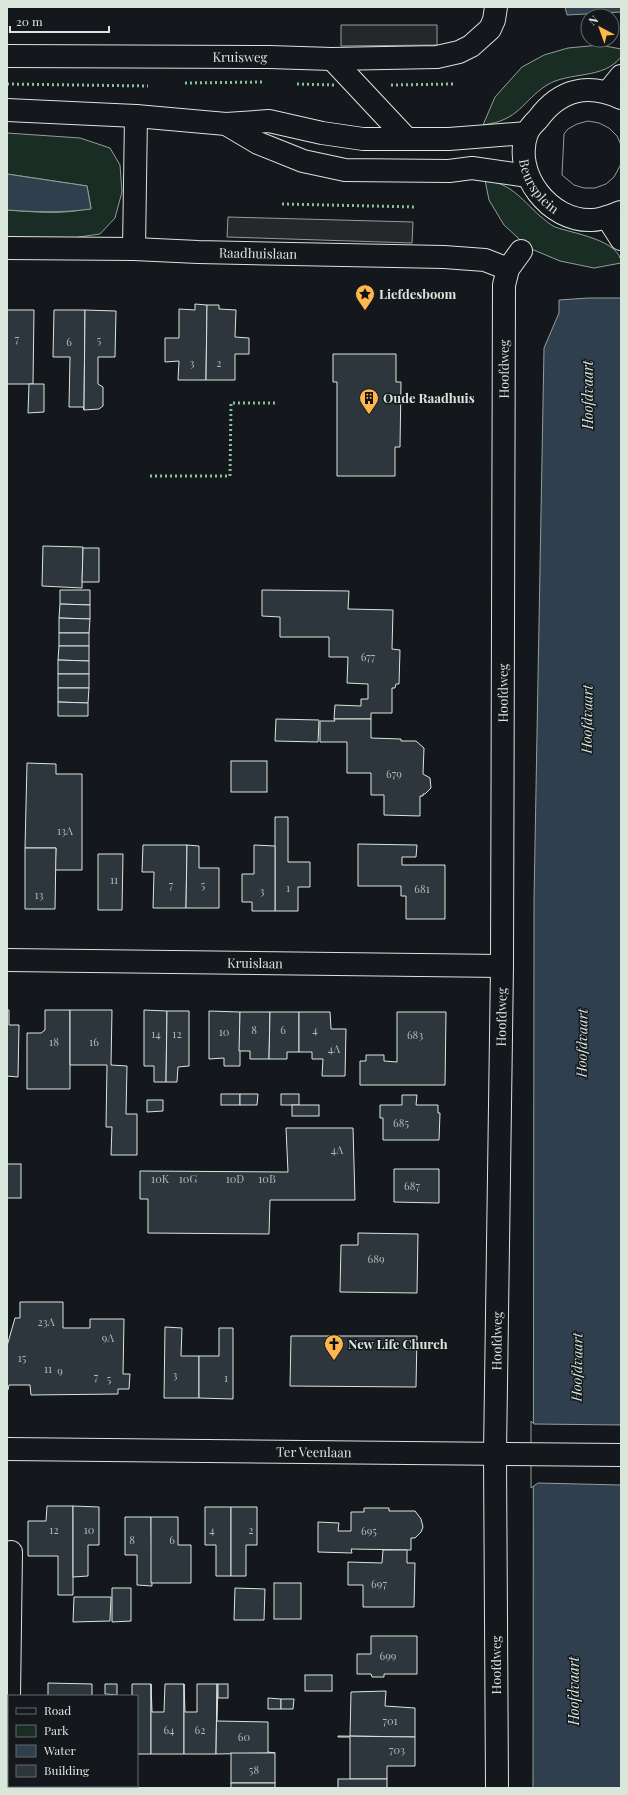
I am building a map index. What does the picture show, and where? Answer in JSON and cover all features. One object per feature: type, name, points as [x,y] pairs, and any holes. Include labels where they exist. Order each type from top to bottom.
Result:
[{"type":"street","name":"Kruisweg","points":[[7,56],[269,57],[332,59],[437,57],[459,52],[471,46],[490,29],[494,20],[496,7]]},
{"type":"street","points":[[332,59],[407,139]]},
{"type":"street","name":"Beursplein","points":[[614,214],[592,220],[573,218],[557,211],[537,192],[528,176],[525,166],[524,151],[527,133],[545,109],[558,98],[576,90],[617,89]]},
{"type":"street","points":[[7,110],[136,116],[226,124],[269,120],[322,133],[363,139],[449,138],[527,133]]},
{"type":"street","points":[[134,249],[136,116]]},
{"type":"street","points":[[226,124],[258,144],[303,161],[345,170],[449,171],[472,168],[528,176]]},
{"type":"street","points":[[614,214],[621,239]]},
{"type":"street","name":"Raadhuislaan","points":[[7,248],[134,249],[444,258],[485,260],[508,269]]},
{"type":"street","name":"Hoofdweg","points":[[497,1788],[495,1454],[502,966],[504,285],[508,269],[521,251]]},
{"type":"street","name":"Kruislaan","points":[[7,960],[502,966]]},
{"type":"street","name":"Ter Veenlaan","points":[[7,1449],[621,1455]]},
{"type":"street","points":[[9,1695],[11,1552]]},
{"type":"green space","points":[[568,48],[616,48],[621,49],[621,57],[614,64],[605,69],[566,78],[547,85],[538,91],[513,115],[495,123],[483,125],[495,97],[522,67],[544,55]]},
{"type":"green space","points":[[7,133],[80,138],[110,148],[120,165],[122,192],[115,218],[100,234],[72,238],[7,237],[7,210],[70,212],[91,208],[87,186],[7,174]]},
{"type":"green space","points":[[485,180],[509,188],[540,216],[555,227],[604,243],[619,255],[621,263],[594,268],[560,261],[529,248],[504,225],[489,200]]},
{"type":"shaded area","points":[[341,25],[437,25],[437,45],[341,46]]},
{"type":"shaded area","points":[[228,217],[413,222],[412,243],[227,237]]},
{"type":"water","points":[[565,7],[621,7],[620,12],[620,8],[580,8],[580,14],[567,15]]},
{"type":"water","points":[[7,174],[87,186],[91,209],[49,212],[7,210]]},
{"type":"water","name":"Hoofdvaart","points":[[621,298],[621,1788],[533,1788],[534,900],[544,348],[559,313],[559,300]]},
{"type":"pier","points":[[588,121],[599,123],[609,128],[617,136],[621,145],[621,164],[614,177],[606,184],[595,188],[584,188],[574,185],[562,175],[564,134],[568,129],[577,124]]},
{"type":"pier","points":[[531,1421],[534,1424],[621,1425],[621,1485],[538,1483],[531,1488]]},
{"type":"building","points":[[195,304],[207,305],[206,380],[178,380],[179,361],[165,362],[165,338],[179,338],[179,309],[195,310]]},
{"type":"building","points":[[207,305],[219,305],[219,309],[236,310],[235,337],[249,338],[249,354],[235,354],[235,380],[206,380]]},
{"type":"building","points":[[7,310],[34,310],[33,384],[7,384]]},
{"type":"building","points":[[54,310],[85,310],[84,410],[83,407],[69,407],[70,357],[53,357]]},
{"type":"building","points":[[85,310],[116,311],[115,357],[98,357],[98,384],[103,387],[103,406],[99,409],[84,410]]},
{"type":"building","name":"Oude Raadhuis","points":[[333,354],[396,354],[396,382],[401,382],[400,447],[395,447],[395,476],[337,476],[337,382],[333,382]]},
{"type":"building","points":[[29,384],[44,384],[44,412],[28,413]]},
{"type":"building","points":[[43,546],[83,547],[82,588],[42,586]]},
{"type":"building","points":[[83,548],[99,548],[99,582],[82,582]]},
{"type":"building","points":[[60,590],[90,590],[90,605],[60,604]]},
{"type":"building","points":[[262,590],[349,591],[348,609],[393,610],[392,649],[400,650],[399,684],[396,684],[395,688],[392,688],[392,713],[371,713],[371,719],[334,719],[335,705],[361,706],[361,699],[368,699],[368,684],[347,683],[348,657],[329,657],[329,637],[280,637],[280,617],[262,616]]},
{"type":"building","points":[[60,604],[90,605],[90,619],[59,618]]},
{"type":"building","points":[[59,618],[90,619],[89,633],[59,633]]},
{"type":"building","points":[[59,633],[89,633],[89,646],[59,646]]},
{"type":"building","points":[[59,646],[89,646],[89,661],[58,660]]},
{"type":"building","points":[[58,660],[89,661],[89,674],[58,674]]},
{"type":"building","points":[[58,674],[89,674],[89,688],[58,688]]},
{"type":"building","points":[[58,688],[89,688],[88,703],[58,702]]},
{"type":"building","points":[[58,702],[88,703],[88,716],[58,716]]},
{"type":"building","points":[[276,719],[319,720],[318,742],[275,741]]},
{"type":"building","points":[[334,719],[371,719],[371,738],[416,741],[424,748],[423,774],[430,778],[431,788],[423,794],[423,796],[420,796],[420,816],[384,815],[384,795],[371,795],[371,773],[347,773],[347,742],[320,742],[320,721],[335,721]]},
{"type":"building","points":[[231,761],[267,761],[267,792],[231,792]]},
{"type":"building","points":[[27,763],[56,764],[56,774],[82,774],[82,870],[55,870],[56,848],[25,848]]},
{"type":"building","points":[[275,817],[288,817],[288,862],[310,862],[310,887],[298,887],[298,911],[275,911]]},
{"type":"building","points":[[358,844],[417,845],[416,857],[402,857],[402,865],[445,865],[445,919],[406,919],[406,896],[401,896],[401,886],[358,886]]},
{"type":"building","points":[[143,845],[187,845],[186,908],[153,908],[154,872],[142,872]]},
{"type":"building","points":[[187,845],[199,846],[199,868],[219,868],[219,908],[186,908]]},
{"type":"building","points":[[254,845],[275,846],[275,911],[252,911],[252,902],[242,902],[242,874],[254,874]]},
{"type":"building","points":[[25,848],[56,848],[55,909],[25,909]]},
{"type":"building","points":[[98,854],[123,854],[122,910],[98,910]]},
{"type":"building","points":[[7,1010],[9,1010],[9,1025],[19,1025],[18,1077],[7,1076]]},
{"type":"building","points":[[45,1010],[70,1010],[70,1089],[27,1089],[27,1033],[41,1033],[45,1030]]},
{"type":"building","points":[[70,1010],[112,1010],[111,1065],[127,1066],[126,1114],[137,1114],[137,1155],[111,1155],[112,1127],[106,1127],[107,1065],[70,1065]]},
{"type":"building","points":[[144,1010],[167,1011],[166,1082],[154,1082],[154,1066],[144,1066]]},
{"type":"building","points":[[167,1011],[189,1011],[189,1066],[178,1067],[177,1082],[166,1082]]},
{"type":"building","points":[[209,1011],[240,1012],[240,1066],[224,1066],[224,1058],[209,1059]]},
{"type":"building","points":[[240,1012],[270,1012],[269,1059],[250,1059],[250,1051],[239,1051]]},
{"type":"building","points":[[270,1012],[299,1012],[299,1052],[287,1052],[287,1059],[269,1059]]},
{"type":"building","points":[[299,1012],[330,1012],[331,1029],[346,1029],[345,1076],[322,1076],[323,1059],[312,1059],[312,1052],[299,1052]]},
{"type":"building","points":[[397,1012],[446,1012],[445,1085],[360,1085],[360,1061],[366,1061],[366,1055],[384,1055],[384,1061],[397,1062]]},
{"type":"building","points":[[221,1094],[240,1094],[240,1105],[221,1105]]},
{"type":"building","points":[[240,1094],[258,1094],[257,1105],[240,1105]]},
{"type":"building","points":[[281,1094],[299,1094],[299,1105],[281,1105]]},
{"type":"building","points":[[402,1095],[417,1095],[416,1105],[438,1105],[438,1113],[440,1113],[439,1140],[383,1140],[383,1118],[380,1118],[380,1105],[402,1105]]},
{"type":"building","points":[[147,1100],[163,1100],[163,1111],[147,1112]]},
{"type":"building","points":[[292,1105],[319,1105],[319,1116],[292,1116]]},
{"type":"building","points":[[286,1128],[353,1128],[355,1200],[270,1200],[269,1234],[148,1233],[148,1199],[140,1199],[140,1171],[288,1172]]},
{"type":"building","points":[[7,1164],[21,1164],[21,1198],[7,1198]]},
{"type":"building","points":[[394,1169],[439,1169],[439,1203],[394,1202]]},
{"type":"building","points":[[358,1233],[418,1234],[417,1293],[340,1292],[341,1245],[358,1245]]},
{"type":"building","points":[[20,1302],[63,1302],[63,1328],[90,1328],[90,1319],[124,1319],[123,1374],[130,1374],[129,1389],[118,1389],[118,1394],[31,1395],[30,1385],[9,1385],[7,1390],[7,1346],[15,1318],[20,1318]]},
{"type":"building","points":[[165,1327],[182,1328],[181,1356],[199,1356],[199,1398],[164,1398]]},
{"type":"building","points":[[219,1328],[233,1328],[233,1399],[199,1398],[199,1356],[219,1356]]},
{"type":"building","points":[[291,1336],[417,1336],[416,1387],[290,1386]]},
{"type":"building","points":[[47,1506],[73,1506],[73,1595],[58,1595],[58,1556],[28,1556],[28,1521],[46,1521]]},
{"type":"building","points":[[73,1506],[99,1507],[99,1545],[88,1545],[88,1576],[73,1577]]},
{"type":"building","points":[[205,1507],[231,1507],[231,1576],[216,1576],[216,1545],[205,1545]]},
{"type":"building","points":[[231,1507],[257,1507],[257,1545],[246,1545],[246,1576],[231,1576]]},
{"type":"building","points":[[364,1508],[389,1508],[389,1511],[415,1511],[421,1519],[423,1527],[421,1532],[415,1538],[411,1538],[411,1550],[351,1549],[352,1553],[318,1552],[318,1522],[339,1523],[338,1531],[351,1531],[351,1512],[364,1512]]},
{"type":"building","points":[[125,1517],[151,1517],[152,1586],[137,1585],[137,1555],[125,1555]]},
{"type":"building","points":[[151,1517],[178,1517],[178,1545],[191,1545],[191,1583],[151,1583]]},
{"type":"building","points":[[383,1550],[407,1550],[407,1563],[415,1563],[414,1607],[363,1607],[363,1585],[348,1585],[348,1562],[382,1563]]},
{"type":"building","points":[[274,1583],[301,1583],[301,1619],[274,1619]]},
{"type":"building","points":[[112,1588],[131,1588],[131,1621],[112,1622]]},
{"type":"building","points":[[235,1588],[265,1589],[264,1620],[234,1620]]},
{"type":"building","points":[[74,1597],[111,1597],[110,1621],[73,1622]]},
{"type":"building","points":[[371,1636],[417,1636],[417,1674],[384,1674],[384,1677],[372,1677],[371,1674],[357,1674],[357,1654],[371,1654]]},
{"type":"building","points":[[305,1675],[332,1675],[332,1691],[305,1691]]},
{"type":"building","points":[[48,1683],[92,1684],[92,1695],[48,1695]]},
{"type":"building","points":[[105,1684],[117,1684],[117,1695],[105,1694]]},
{"type":"building","points":[[132,1684],[151,1684],[151,1754],[138,1754],[138,1695],[132,1695]]},
{"type":"building","points":[[151,1684],[152,1712],[164,1712],[165,1684],[184,1684],[184,1754],[151,1754]]},
{"type":"building","points":[[184,1684],[185,1712],[197,1712],[197,1684],[217,1684],[216,1754],[184,1754]]},
{"type":"building","points":[[217,1684],[217,1721],[268,1722],[268,1752],[275,1753],[216,1754]]},
{"type":"building","points":[[218,1684],[228,1684],[228,1698],[218,1698]]},
{"type":"building","points":[[386,1691],[385,1706],[415,1708],[415,1737],[350,1736],[351,1692]]},
{"type":"building","points":[[268,1698],[281,1699],[281,1709],[268,1709]]},
{"type":"building","points":[[281,1699],[294,1699],[293,1709],[281,1709]]},
{"type":"building","points":[[338,1736],[415,1737],[415,1766],[387,1766],[387,1779],[350,1779],[350,1737]]},
{"type":"building","points":[[231,1753],[275,1753],[275,1783],[231,1783]]},
{"type":"building","points":[[338,1779],[387,1779],[387,1788],[338,1788]]},
{"type":"building","points":[[231,1783],[275,1783],[275,1788],[231,1788]]},
{"type":"hedge","points":[[185,83],[264,82]]},
{"type":"hedge","points":[[7,84],[148,86]]},
{"type":"hedge","points":[[297,84],[335,85]]},
{"type":"hedge","points":[[391,85],[453,84]]},
{"type":"hedge","points":[[282,204],[417,207]]},
{"type":"hedge","points":[[150,476],[230,476],[231,403],[278,403]]},
{"type":"place","name":"Liefdesboom","points":[[365,311]]},
{"type":"place","name":"Oude Raadhuis","points":[[369,415]]},
{"type":"place","name":"New Life Church","points":[[334,1361]]}]
